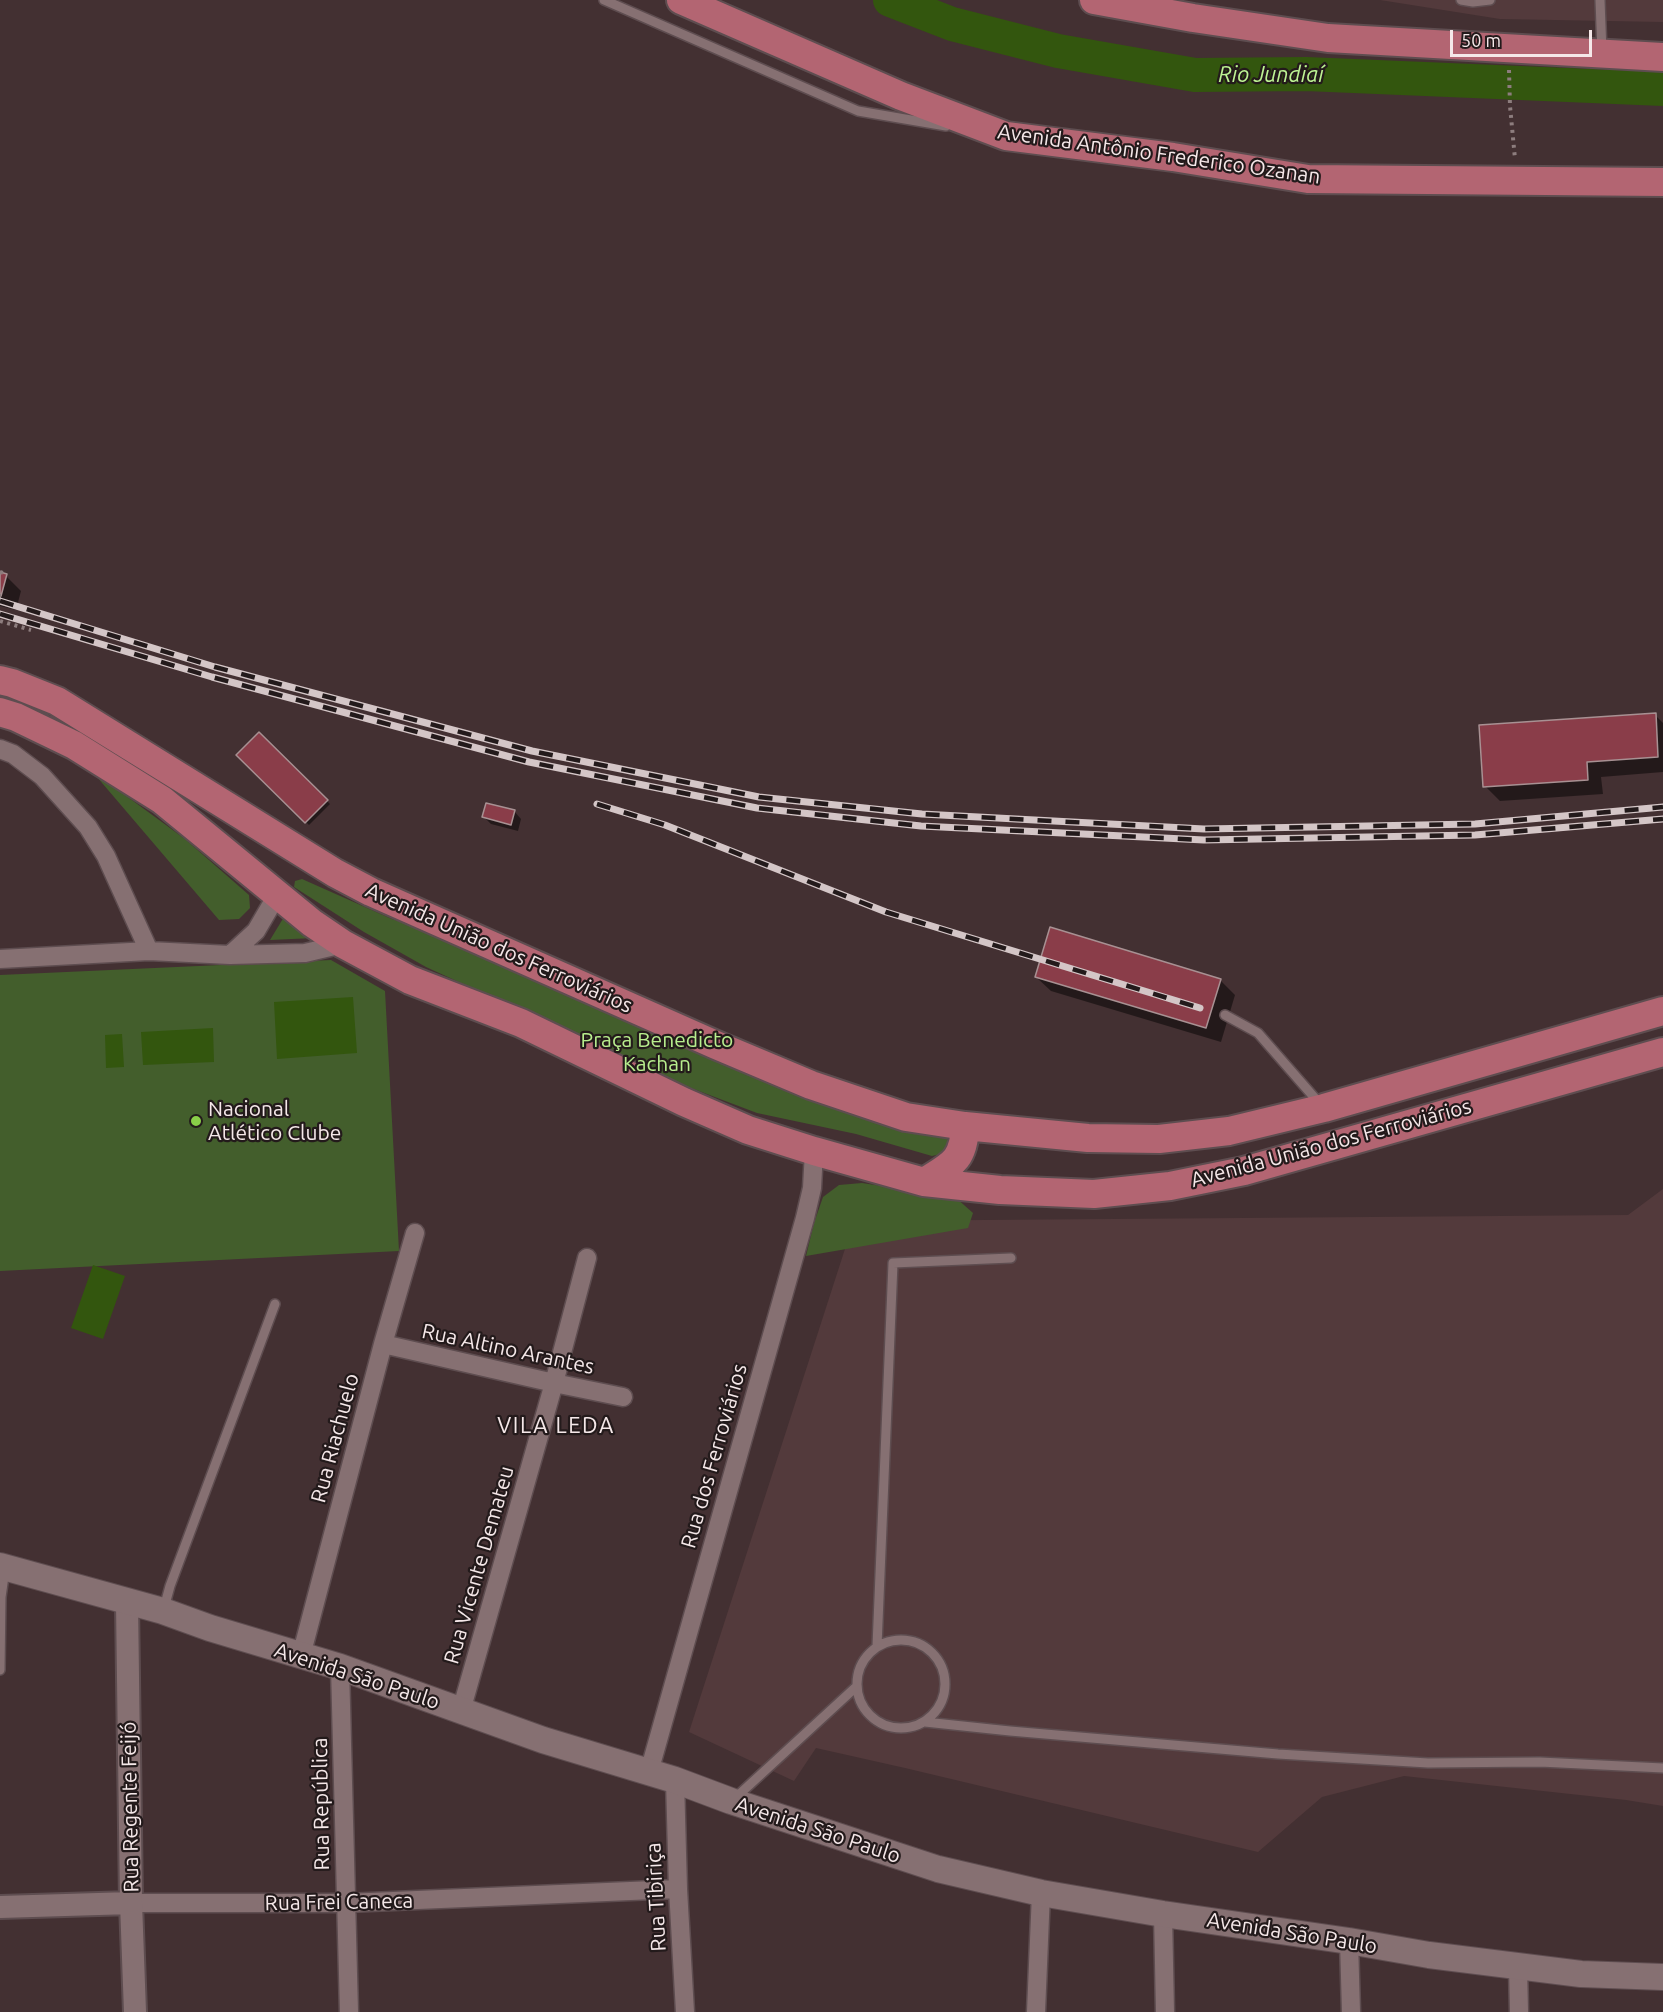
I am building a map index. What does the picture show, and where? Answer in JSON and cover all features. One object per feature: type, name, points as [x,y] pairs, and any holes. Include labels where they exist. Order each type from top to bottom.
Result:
[{"type":"main road","name":"Avenida Antônio Frederico Ozanan","points":[[681,0],[901,96],[1006,136],[1173,157],[1308,178],[1663,182]]},
{"type":"main road","points":[[1094,0],[1193,18],[1328,38],[1663,57]]},
{"type":"main road","name":"Avenida União dos Ferroviários","points":[[0,680],[57,701],[335,873],[705,1040],[812,1085],[906,1117],[965,1126],[1088,1138],[1159,1139],[1229,1131],[1324,1108],[1663,1011]]},
{"type":"main road","name":"Avenida União dos Ferroviários","points":[[0,712],[16,717],[74,745],[162,800],[277,895],[343,944],[410,980],[527,1031],[640,1085],[748,1130],[924,1182],[1000,1190],[1094,1194],[1170,1186],[1244,1171],[1663,1052]]},
{"type":"main road","points":[[277,895],[283,875],[288,868],[297,864],[335,873]]},
{"type":"main road","points":[[924,1182],[956,1160],[962,1150],[965,1126]]},
{"type":"main road","name":"Avenida São Paulo","points":[[3,1566],[163,1611],[210,1628],[340,1666],[543,1740],[675,1780],[731,1801],[938,1869],[1041,1893],[1429,1955],[1581,1974],[1663,1977]]},
{"type":"street","points":[[0,749],[13,754],[42,776],[88,827],[106,856],[149,951]]},
{"type":"street","points":[[230,955],[256,932],[277,895]]},
{"type":"street","points":[[0,959],[149,951],[230,955],[305,953],[343,944]]},
{"type":"street","name":"Rua dos Ferroviários","points":[[649,1773],[805,1218],[812,1188],[814,1151]]},
{"type":"street","name":"Rua Riachuelo","points":[[301,1656],[383,1344],[415,1233]]},
{"type":"street","name":"Rua Vicente Demateu","points":[[461,1711],[555,1383],[587,1257]]},
{"type":"street","name":"Rua Altino Arantes","points":[[383,1344],[623,1397]]},
{"type":"street","name":"Rua Regente Feijó","points":[[127,1602],[131,1903],[135,2012]]},
{"type":"street","name":"Rua República","points":[[340,1666],[349,2012]]},
{"type":"street","name":"Rua Tibiriça","points":[[675,1780],[685,2012]]},
{"type":"street","name":"Rua Frei Caneca","points":[[0,1907],[131,1903],[346,1903],[678,1889]]},
{"type":"street","points":[[1036,2012],[1041,1893]]},
{"type":"street","points":[[1163,1914],[1165,2012]]},
{"type":"street","points":[[1349,1941],[1351,2012]]},
{"type":"street","points":[[1518,1966],[1519,2012]]},
{"type":"lane","points":[[604,0],[858,111],[1006,136]]},
{"type":"lane","points":[[1461,0],[1473,2],[1490,0]]},
{"type":"lane","points":[[1600,0],[1602,54]]},
{"type":"lane","points":[[1225,1015],[1258,1033],[1324,1108]]},
{"type":"lane","points":[[878,1646],[893,1263],[1011,1258]]},
{"type":"lane","points":[[163,1611],[170,1586],[275,1304]]},
{"type":"lane","points":[[0,1670],[3,1566]]},
{"type":"lane","points":[[925,1722],[941,1705],[946,1682],[939,1660],[922,1644],[900,1639],[878,1646],[862,1663],[856,1686],[863,1708],[880,1724],[903,1729],[925,1722],[1278,1754],[1428,1763],[1540,1762],[1663,1768]]},
{"type":"lane","points":[[731,1801],[856,1686]]},
{"type":"path","points":[[1509,66],[1510,106],[1518,180]]},
{"type":"path","points":[[0,572],[7,574]]},
{"type":"path","points":[[0,621],[31,630]]},
{"type":"shaded area","points":[[1380,0],[1663,0],[1663,22],[1500,19]]},
{"type":"shaded area","points":[[353,997],[357,1053],[277,1059],[274,1002]]},
{"type":"shaded area","points":[[213,1028],[214,1062],[143,1065],[141,1032]]},
{"type":"shaded area","points":[[122,1034],[124,1067],[106,1068],[105,1035]]},
{"type":"shaded area","points":[[1663,1189],[1663,1806],[1404,1776],[1322,1797],[1258,1852],[816,1748],[794,1781],[689,1732],[854,1221],[1628,1215]]},
{"type":"shaded area","points":[[93,1265],[125,1276],[103,1339],[71,1328]]},
{"type":"green space","points":[[91,770],[185,839],[249,895],[250,908],[239,919],[219,920]]},
{"type":"green space","name":"Praça Benedicto Kachan","points":[[302,879],[392,919],[436,934],[944,1133],[950,1145],[945,1153],[932,1156],[856,1134],[757,1113],[646,1071],[426,967],[364,932],[294,887],[295,881]]},
{"type":"green space","points":[[287,912],[314,938],[270,940]]},
{"type":"green space","name":"Nacional Atlético Clube","points":[[331,960],[385,991],[399,1251],[0,1271],[0,975]]},
{"type":"green space","points":[[862,1183],[955,1197],[973,1213],[968,1228],[806,1256],[823,1197],[839,1185]]},
{"type":"building","points":[[0,572],[7,574],[1,596],[0,596]]},
{"type":"building","points":[[1656,713],[1658,757],[1587,762],[1588,780],[1483,787],[1479,725]]},
{"type":"building","points":[[259,732],[328,800],[305,823],[236,755]]},
{"type":"building","points":[[486,803],[515,810],[511,825],[482,817]]},
{"type":"building","points":[[1050,927],[1221,979],[1206,1028],[1035,977]]},
{"type":"waterway","name":"Rio Jundiaí","points":[[890,0],[952,24],[1058,51],[1195,75],[1306,74],[1663,89]]},
{"type":"railway","points":[[0,601],[215,667],[532,751],[759,797],[922,814],[1204,829],[1475,824],[1663,807]]},
{"type":"railway","points":[[0,614],[212,677],[529,762],[757,808],[921,826],[1204,840],[1475,835],[1663,819]]},
{"type":"railway","points":[[597,804],[665,825],[886,912],[1200,1008]]},
{"type":"place","name":"Nacional Atlético Clube","points":[[196,1121]]},
{"type":"district","name":"VILA LEDA","points":[[556,1426]]}]
